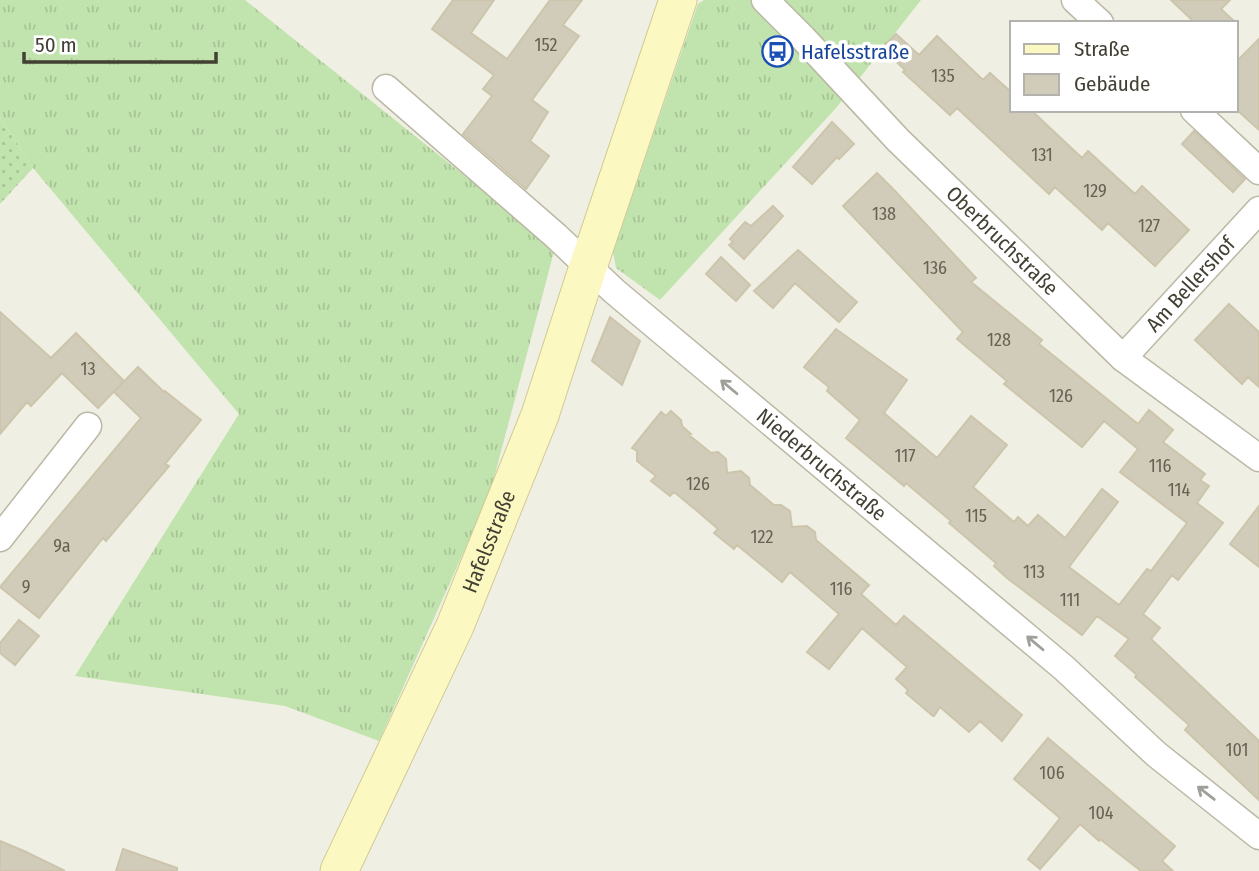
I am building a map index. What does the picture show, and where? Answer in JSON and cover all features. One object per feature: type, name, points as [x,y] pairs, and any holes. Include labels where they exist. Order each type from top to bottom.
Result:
[{"type":"main road","name":"Hafelsstraße","points":[[339,871],[455,626],[540,415],[678,0]]},
{"type":"street","name":"Oberbruchstraße","points":[[765,0],[898,139],[1123,358],[1259,458]]},
{"type":"street","points":[[1075,0],[1098,21]]},
{"type":"street","name":"Niederbruchstraße","points":[[386,88],[556,236],[614,291],[1064,668],[1156,754],[1259,836]]},
{"type":"street","points":[[1196,112],[1259,171]]},
{"type":"street","name":"Am Bellershof","points":[[1123,358],[1259,210]]},
{"type":"street","points":[[0,538],[88,426]]},
{"type":"green space","points":[[0,0],[245,0],[555,248],[490,493],[379,741],[285,706],[75,676],[239,414],[33,168],[0,117]]},
{"type":"green space","points":[[704,0],[921,0],[836,108],[660,300],[616,268],[613,252],[698,4]]},
{"type":"green space","points":[[0,117],[33,168],[0,204]]},
{"type":"building","points":[[453,0],[494,0],[471,33],[507,59],[550,0],[582,0],[563,25],[579,36],[532,100],[548,112],[530,141],[549,156],[526,189],[463,134],[492,96],[483,89],[494,75],[432,29]]},
{"type":"building","points":[[1171,0],[1230,0],[1221,9],[1234,21],[1193,21]]},
{"type":"building","points":[[896,34],[919,55],[937,36],[983,80],[990,73],[1010,91],[1010,112],[1033,112],[1082,158],[1088,151],[1135,194],[1142,186],[1189,230],[1155,266],[1108,223],[1102,230],[1055,187],[1049,194],[957,108],[950,115],[903,72],[905,70],[882,48]]},
{"type":"building","points":[[1259,39],[1259,130],[1238,111],[1238,60]]},
{"type":"building","points":[[832,122],[854,144],[839,159],[837,157],[812,184],[793,167]]},
{"type":"building","points":[[1194,131],[1245,179],[1233,192],[1182,144]]},
{"type":"building","points":[[877,173],[976,278],[971,282],[1042,340],[1039,344],[1138,424],[1149,410],[1173,430],[1163,442],[1205,474],[1200,480],[1209,486],[1197,503],[1223,523],[1178,580],[1172,575],[1143,614],[1160,628],[1151,639],[1259,741],[1259,800],[1185,730],[1189,725],[1115,656],[1129,639],[1097,616],[1082,635],[1007,578],[994,566],[996,563],[949,523],[951,521],[846,438],[860,420],[827,391],[829,387],[804,367],[836,329],[907,380],[884,413],[937,458],[971,416],[1007,445],[973,487],[1014,522],[1018,517],[1028,526],[1038,515],[1065,538],[1102,489],[1118,502],[1069,567],[1119,605],[1147,569],[1151,571],[1187,523],[1120,472],[1138,449],[1104,421],[1082,447],[1004,384],[1007,381],[957,339],[963,332],[843,206]]},
{"type":"building","points":[[773,206],[783,216],[744,259],[729,245],[733,242],[730,239],[745,222],[751,226]]},
{"type":"building","points":[[798,250],[857,302],[839,322],[795,283],[773,308],[754,291]]},
{"type":"building","points":[[721,257],[750,285],[736,301],[706,274]]},
{"type":"building","points":[[1229,304],[1259,332],[1259,387],[1248,377],[1242,384],[1195,340]]},
{"type":"building","points":[[0,312],[51,358],[76,333],[124,381],[98,408],[62,373],[31,406],[27,402],[0,434]]},
{"type":"building","points":[[610,317],[640,341],[622,385],[592,361]]},
{"type":"building","points":[[138,367],[164,392],[201,420],[165,464],[169,466],[106,541],[103,538],[39,618],[0,587],[141,418],[114,392]]},
{"type":"building","points":[[671,411],[681,420],[682,426],[691,434],[689,435],[711,453],[718,452],[726,459],[727,473],[741,471],[749,478],[750,485],[774,505],[781,505],[790,511],[792,527],[807,526],[815,532],[816,540],[869,585],[861,594],[896,625],[904,616],[1022,715],[1002,741],[980,721],[969,732],[940,707],[933,716],[906,693],[908,690],[896,679],[907,667],[862,628],[829,669],[807,652],[839,614],[790,572],[782,582],[737,545],[734,549],[714,533],[718,529],[696,510],[674,492],[670,496],[651,481],[656,476],[637,461],[637,451],[632,448],[661,412],[666,416]]},
{"type":"building","points":[[1259,506],[1259,567],[1230,544]]},
{"type":"building","points":[[19,620],[39,636],[15,665],[0,653],[0,643]]},
{"type":"building","points":[[1048,738],[1175,846],[1162,861],[1173,871],[1141,871],[1080,824],[1040,869],[1028,859],[1060,818],[1014,779]]},
{"type":"building","points":[[0,841],[24,851],[65,871],[0,871]]},
{"type":"building","points":[[123,849],[177,868],[177,871],[116,871]]},
{"type":"place","name":"Hafelsstraße","points":[[778,52]]}]
